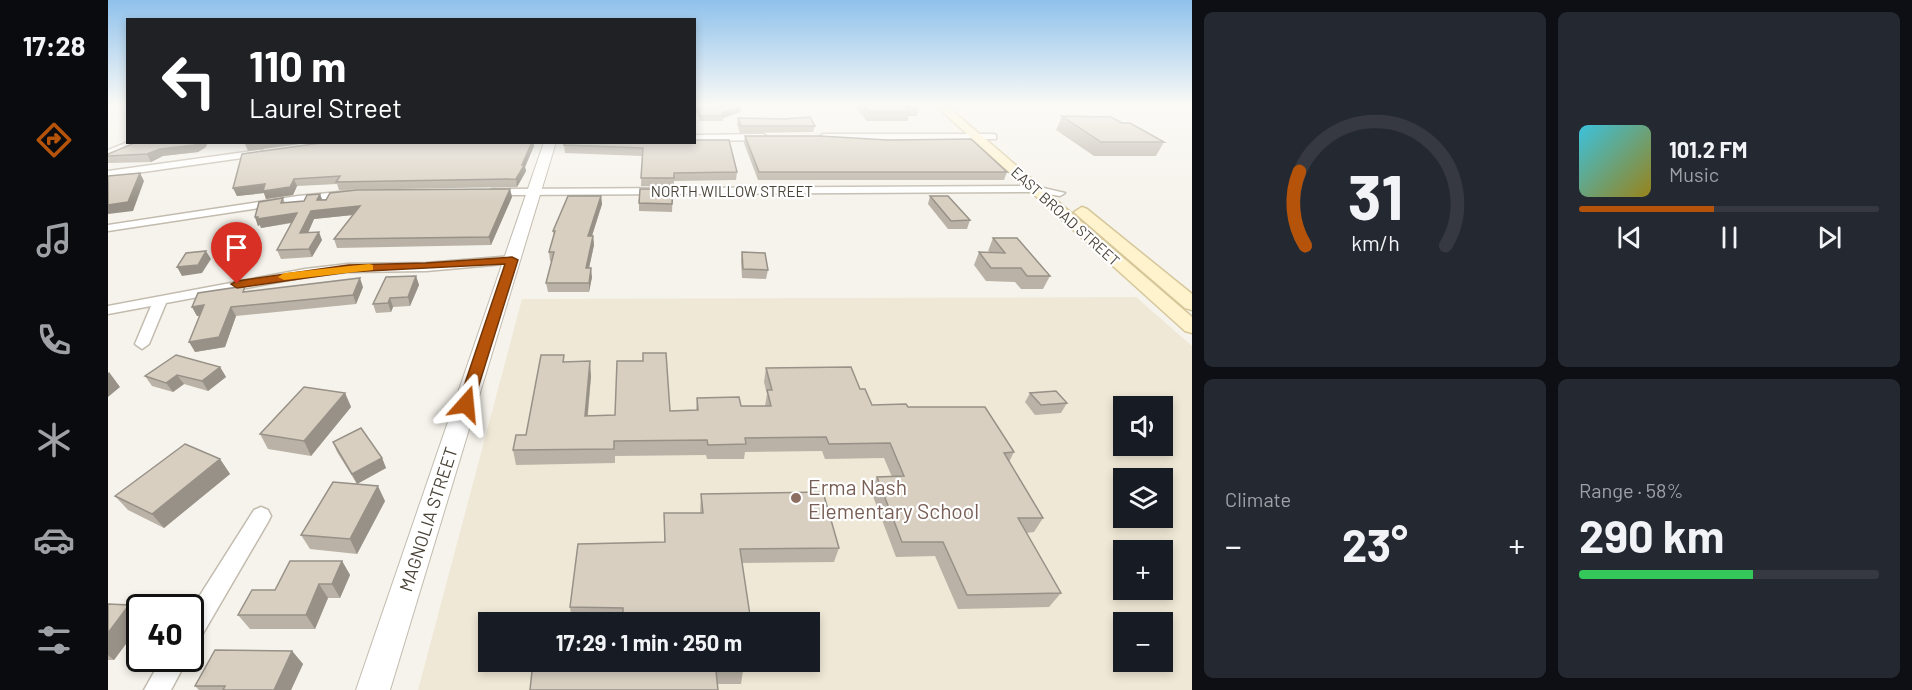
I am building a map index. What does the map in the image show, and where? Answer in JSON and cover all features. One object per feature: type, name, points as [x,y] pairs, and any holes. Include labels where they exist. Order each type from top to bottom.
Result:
[{"type":"main road","name":"EAST BROAD STREET","points":[[979,138],[1049,189],[1192,304]]},
{"type":"main road","name":"EAST BROAD STREET","points":[[994,138],[1192,327]]},
{"type":"street","points":[[108,153],[130,144]]},
{"type":"street","name":"MAGNOLIA STREET","points":[[373,690],[549,144]]},
{"type":"street","points":[[108,174],[276,151]]},
{"type":"street","name":"NORTH WILLOW STREET","points":[[477,192],[1049,189]]},
{"type":"street","points":[[108,228],[298,199],[358,193]]},
{"type":"street","points":[[108,310],[348,268],[426,267],[512,260]]},
{"type":"street","points":[[142,344],[161,299]]},
{"type":"street","points":[[204,611],[261,516]]},
{"type":"street","points":[[157,690],[168,672]]},
{"type":"shaded area","name":"Erma Nash Elementary School","points":[[1136,297],[1192,346],[1192,690],[418,690],[522,299]]},
{"type":"building","points":[[746,138],[971,139],[1007,172],[759,172]]},
{"type":"building","points":[[1095,138],[1157,138],[1164,142],[1101,142]]},
{"type":"building","points":[[696,140],[729,140],[737,172],[674,173],[674,178],[641,178],[643,148],[564,145],[696,144]]},
{"type":"building","points":[[132,144],[195,144],[160,149],[147,154],[108,156]]},
{"type":"building","points":[[314,144],[531,144],[522,165],[525,164],[516,179],[336,182],[340,176],[294,179],[290,187],[263,191],[265,184],[233,188],[242,154]]},
{"type":"building","points":[[140,173],[128,202],[108,205],[108,176]]},
{"type":"building","points":[[510,189],[489,237],[334,239],[360,206],[311,211],[300,233],[319,232],[309,249],[277,250],[297,213],[257,219],[258,217],[255,217],[259,202],[283,198],[281,203],[304,201],[307,195],[320,194],[317,200],[326,200],[330,193],[357,190]]},
{"type":"building","points":[[640,189],[673,189],[672,204],[639,203]]},
{"type":"building","points":[[568,196],[601,196],[588,236],[593,236],[586,268],[591,268],[589,283],[546,283],[554,252],[549,252],[555,231],[553,231]]},
{"type":"building","points":[[930,196],[948,196],[970,220],[951,221]]},
{"type":"building","points":[[993,238],[1017,238],[1050,276],[1027,276],[1021,268],[991,268],[979,252],[1005,253]]},
{"type":"building","points":[[206,251],[198,265],[177,267],[186,253]]},
{"type":"building","points":[[742,252],[765,253],[768,270],[743,269]]},
{"type":"building","points":[[416,276],[408,297],[390,298],[388,303],[373,304],[386,277]]},
{"type":"building","points":[[360,278],[353,295],[231,307],[219,337],[189,342],[204,305],[192,307],[198,293],[245,286],[243,292]]},
{"type":"building","points":[[643,353],[666,353],[670,411],[698,410],[697,398],[739,397],[741,406],[771,406],[767,390],[772,390],[766,368],[851,367],[860,389],[865,389],[872,405],[985,407],[1014,452],[1004,453],[1043,518],[1018,518],[1061,593],[967,595],[943,542],[902,542],[877,477],[904,476],[890,443],[829,444],[826,437],[745,438],[746,444],[708,445],[707,440],[614,441],[614,449],[513,450],[516,435],[526,435],[541,355],[564,355],[563,362],[590,361],[585,416],[615,415],[617,361],[643,361]]},
{"type":"building","points":[[176,355],[220,367],[202,381],[177,375],[166,383],[145,376]]},
{"type":"building","points":[[304,387],[345,393],[304,441],[260,434]]},
{"type":"building","points":[[1056,391],[1067,403],[1041,405],[1030,393]]},
{"type":"building","points":[[361,428],[382,458],[352,474],[333,442]]},
{"type":"building","points":[[185,444],[220,459],[152,514],[115,496]]},
{"type":"building","points":[[333,482],[378,486],[350,539],[301,535]]},
{"type":"building","points":[[823,492],[839,548],[740,549],[749,612],[623,612],[623,608],[570,607],[578,544],[665,542],[664,513],[703,513],[701,494]]},
{"type":"building","points":[[290,561],[342,561],[332,584],[319,584],[306,615],[238,615],[252,590],[275,590]]},
{"type":"building","points":[[108,604],[126,605],[126,609],[108,633]]},
{"type":"building","points":[[215,650],[292,651],[274,690],[223,690],[225,686],[195,686]]},
{"type":"building","points":[[532,672],[716,672],[718,690],[530,690]]},
{"type":"slow traffic","points":[[284,277],[348,268],[369,268]]},
{"type":"place","name":"Erma Nash Elementary School","points":[[796,498]]},
{"type":"route","points":[[237,284],[348,268],[426,267],[512,260],[466,404]]}]
